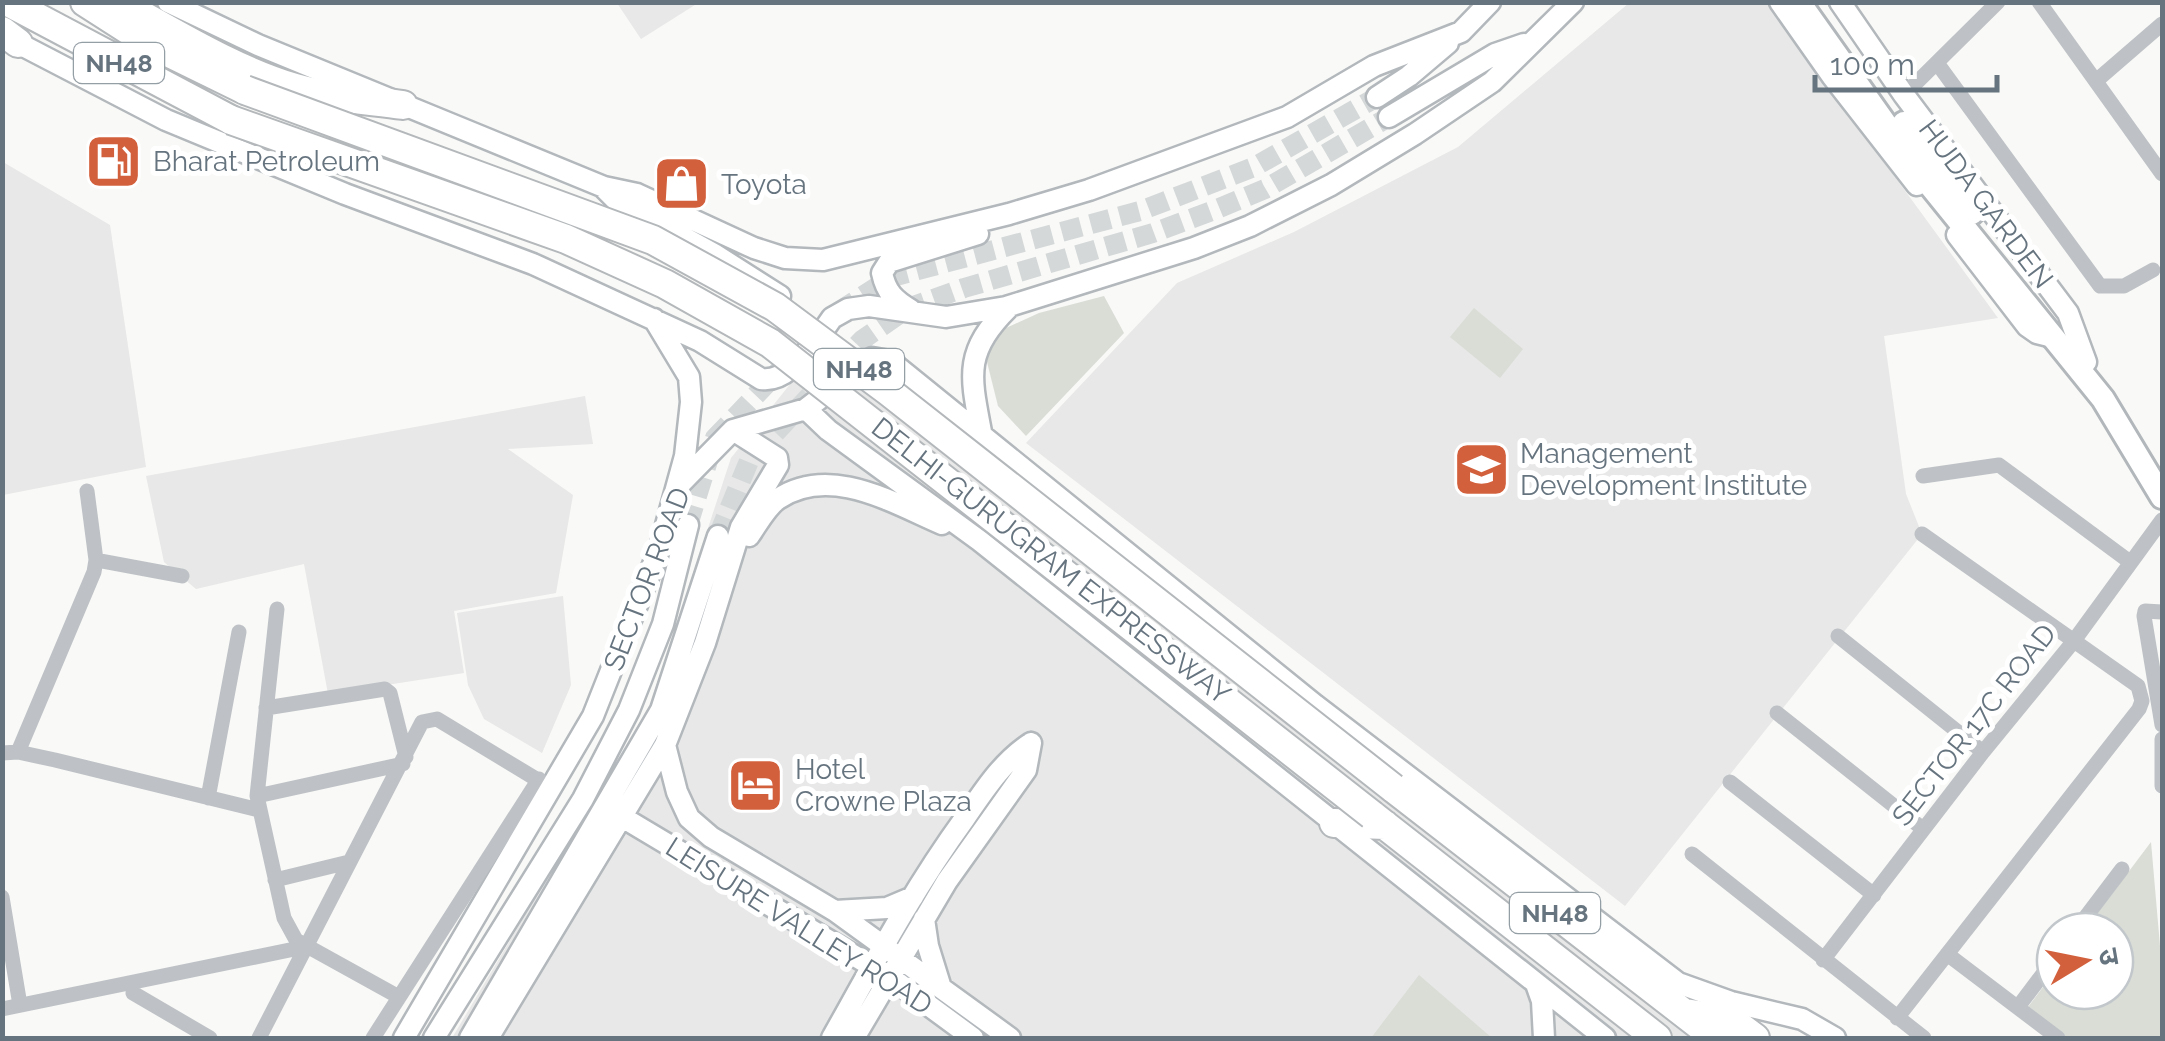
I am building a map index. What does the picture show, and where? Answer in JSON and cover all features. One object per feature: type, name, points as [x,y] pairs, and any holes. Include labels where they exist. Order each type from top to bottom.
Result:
[{"type":"highway","name":"DELHI-GURUGRAM EXPRESSWAY","points":[[8,2],[231,120],[566,239],[665,284],[770,343],[1658,1038]]},
{"type":"highway","name":"DELHI-GURUGRAM EXPRESSWAY","points":[[85,2],[148,43],[244,90],[653,240],[774,306],[1716,1038]]},
{"type":"highway","points":[[118,2],[240,66],[295,88],[403,104]]},
{"type":"highway","points":[[1334,823],[1379,820]]},
{"type":"highway","points":[[1481,831],[1574,929]]},
{"type":"highway","points":[[1684,1013],[1731,1020],[1755,1038]]},
{"type":"main road","points":[[168,2],[258,45],[604,187],[638,194],[754,248],[785,258],[823,260],[1009,214],[1088,190],[1288,117],[1374,66],[1461,32]]},
{"type":"main road","points":[[1377,96],[1410,76],[1490,2]]},
{"type":"main road","points":[[8,36],[166,120],[345,194],[534,264],[654,319],[761,378],[772,380],[784,374],[832,318],[848,309],[870,306],[946,317],[1010,306],[1194,248],[1250,226],[1331,185],[1492,82],[1572,2]]},
{"type":"main road","points":[[1780,2],[1832,76],[2027,326],[2036,333],[2053,336]]},
{"type":"main road","points":[[1800,2],[1921,174],[2086,362],[2162,475]]},
{"type":"main road","points":[[1818,2],[2053,336],[2102,399],[2162,497]]},
{"type":"main road","name":"HUDA GARDEN","points":[[1840,2],[1904,95],[2068,313],[2086,362]]},
{"type":"main road","points":[[1389,118],[1494,54],[1530,41]]},
{"type":"main road","points":[[604,187],[616,200],[714,254],[825,328]]},
{"type":"main road","points":[[919,314],[885,288],[882,273],[889,262],[981,233],[1009,214]]},
{"type":"main road","points":[[982,437],[973,368],[987,329],[1010,306]]},
{"type":"main road","points":[[654,319],[689,376],[689,433],[678,487]]},
{"type":"main road","points":[[733,430],[806,409],[872,358],[884,358],[1316,705],[1678,984],[1802,1020],[1835,1038]]},
{"type":"main road","points":[[806,409],[828,430],[980,541],[1605,1038]]},
{"type":"main road","points":[[488,1038],[666,745],[705,643],[741,527],[779,463],[733,430]]},
{"type":"main road","name":"SECTOR ROAD","points":[[404,1038],[545,783],[593,716],[660,548],[678,487],[733,430]]},
{"type":"main road","points":[[732,559],[775,500],[802,488],[864,490],[980,541]]},
{"type":"main road","points":[[434,1038],[583,799],[629,710],[663,624],[688,524]]},
{"type":"main road","points":[[470,1038],[661,710],[718,536]]},
{"type":"main road","points":[[832,1038],[871,965],[892,961],[1026,770],[1032,743],[1006,761],[912,896],[892,961],[854,1038]]},
{"type":"main road","name":"LEISURE VALLEY ROAD","points":[[666,745],[677,792],[689,818],[711,837],[835,911],[973,1038]]},
{"type":"main road","name":"LEISURE VALLEY ROAD","points":[[622,816],[871,965]]},
{"type":"main road","points":[[1415,888],[1416,849]]},
{"type":"main road","points":[[835,911],[887,908],[912,896]]},
{"type":"main road","points":[[924,920],[941,988]]},
{"type":"main road","name":"LEISURE VALLEY ROAD","points":[[892,961],[941,988],[1010,1038]]},
{"type":"main road","points":[[1536,984],[1542,1001],[1544,1038]]},
{"type":"street","points":[[1904,95],[1998,2]]},
{"type":"street","points":[[2040,2],[2162,174]]},
{"type":"street","points":[[2096,81],[2162,24]]},
{"type":"street","points":[[1936,62],[2100,286],[2124,286],[2153,270]]},
{"type":"street","points":[[1923,476],[2000,465],[2130,562]]},
{"type":"street","points":[[87,492],[96,560],[84,600],[10,753],[208,798],[258,803],[404,761]]},
{"type":"street","name":"SECTOR 17C ROAD","points":[[1822,960],[1982,752],[2073,642],[2162,520]]},
{"type":"street","points":[[1897,1018],[2142,701],[2138,686],[1922,534]]},
{"type":"street","points":[[96,560],[182,576]]},
{"type":"street","points":[[277,610],[258,803],[288,930],[296,940],[399,997]]},
{"type":"street","points":[[2162,612],[2145,611],[2144,616],[2162,725]]},
{"type":"street","points":[[208,798],[239,632]]},
{"type":"street","points":[[1838,636],[1982,752]]},
{"type":"street","points":[[266,708],[385,689],[393,703],[404,761]]},
{"type":"street","points":[[1777,713],[1923,829]]},
{"type":"street","points":[[259,1038],[422,722],[437,719],[545,783],[373,1038]]},
{"type":"street","points":[[2162,739],[2162,786]]},
{"type":"street","points":[[1730,782],[1874,894]]},
{"type":"street","points":[[1692,854],[1924,1038]]},
{"type":"street","points":[[275,880],[349,862]]},
{"type":"street","points":[[2090,911],[2122,869]]},
{"type":"street","points":[[2,897],[20,1005]]},
{"type":"street","points":[[2,1008],[309,946]]},
{"type":"street","points":[[1947,954],[2058,1038]]},
{"type":"street","points":[[2018,1007],[2035,984]]},
{"type":"street","points":[[132,993],[210,1038]]},
{"type":"shaded area","points":[[617,3],[698,3],[641,39]]},
{"type":"shaded area","name":"Management Development Institute","points":[[1629,3],[1768,3],[1998,318],[1884,336],[1906,494],[1922,534],[1625,906],[1026,443],[1177,283],[1294,232],[1458,147]]},
{"type":"shaded area","points":[[3,162],[110,225],[146,467],[3,495]]},
{"type":"shaded area","points":[[1104,296],[1124,333],[1026,436],[998,406],[986,358],[995,333],[1039,313]]},
{"type":"shaded area","points":[[1474,308],[1523,349],[1500,378],[1450,337]]},
{"type":"shaded area","points":[[815,353],[1691,1038],[452,1038],[650,705],[731,458]]},
{"type":"shaded area","points":[[585,396],[593,444],[508,449],[573,495],[556,593],[454,611],[464,673],[328,694],[304,564],[196,589],[164,562],[146,476]]},
{"type":"shaded area","points":[[563,596],[571,685],[542,753],[484,719],[468,685],[457,613]]},
{"type":"shaded area","points":[[2151,842],[2162,969],[2162,1038],[2061,1038],[2025,1011],[2035,998],[2035,1011],[2135,1011],[2135,911],[2099,911]]},
{"type":"shaded area","points":[[1419,975],[1492,1038],[1371,1038]]},
{"type":"tunnel","points":[[838,312],[892,277],[1140,211],[1254,167],[1377,97]]},
{"type":"tunnel","points":[[718,536],[749,461],[862,340],[908,308],[1153,233],[1212,211],[1265,189],[1389,117]]},
{"type":"tunnel","points":[[688,525],[715,438],[779,371]]},
{"type":"place","name":"Bharat Petroleum","points":[[114,161]]},
{"type":"place","name":"Toyota","points":[[682,184]]},
{"type":"place","name":"Management Development Institute","points":[[1481,469]]},
{"type":"place","name":"Hotel Crowne Plaza","points":[[756,785]]}]
